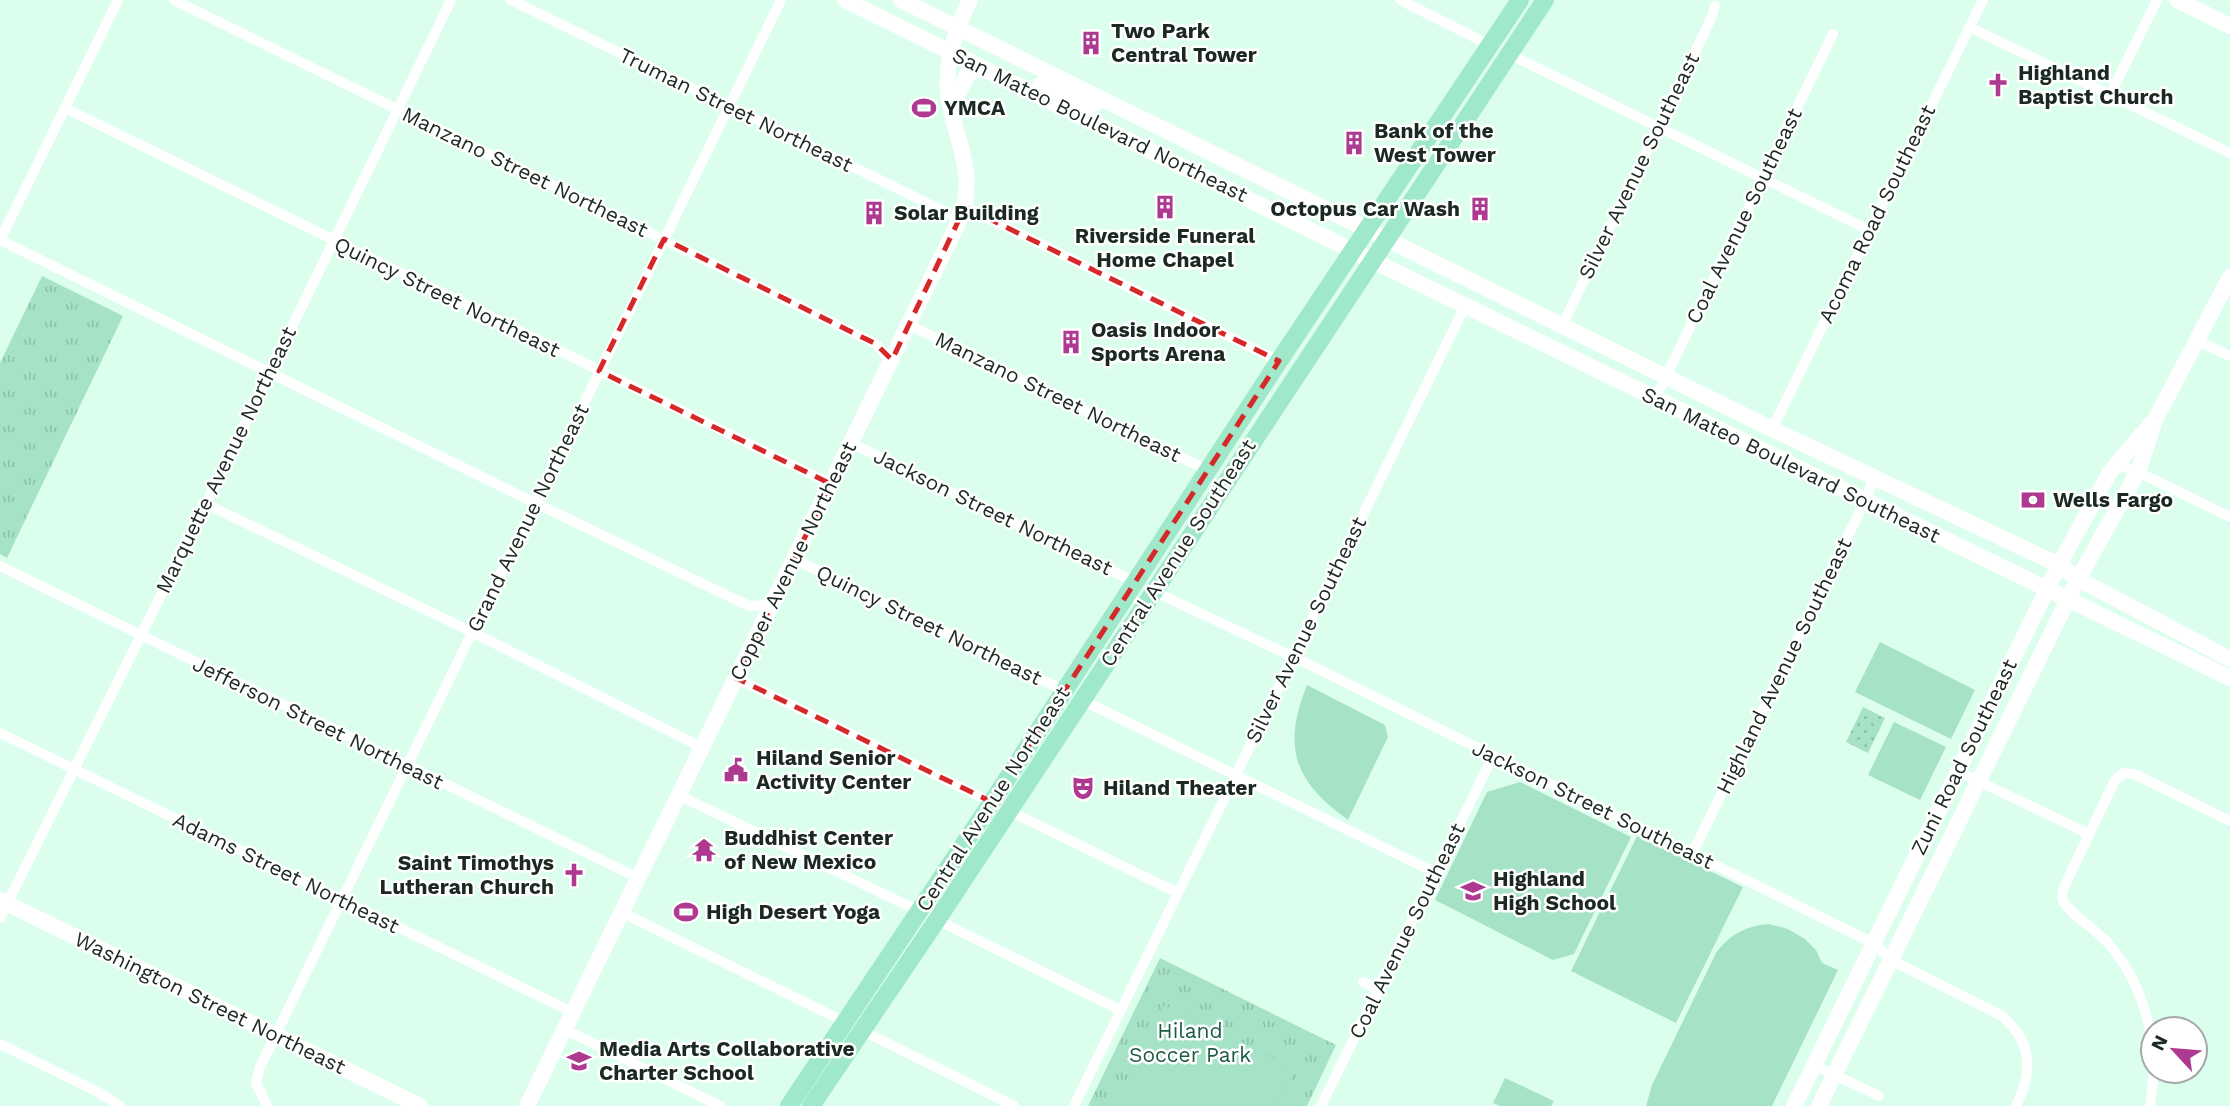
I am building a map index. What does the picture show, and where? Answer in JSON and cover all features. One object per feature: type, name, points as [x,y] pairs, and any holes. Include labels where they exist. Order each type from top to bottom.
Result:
[{"type":"main road","name":"San Mateo Boulevard Northeast","points":[[845,0],[1353,251]]},
{"type":"main road","name":"San Mateo Boulevard Northeast","points":[[901,0],[1368,229]]},
{"type":"main road","name":"Copper Avenue Northeast","points":[[527,1106],[962,213],[968,187],[967,166],[951,109],[947,81],[951,52],[970,0]]},
{"type":"main road","name":"Central Avenue Northeast","points":[[789,1106],[853,1026],[919,911],[1279,361],[1520,0]]},
{"type":"main road","name":"Central Avenue Southeast","points":[[811,1106],[853,1026],[937,920],[1545,0]]},
{"type":"main road","points":[[2178,0],[2230,26]]},
{"type":"main road","points":[[951,109],[967,75],[981,67]]},
{"type":"main road","points":[[1011,82],[1024,79],[1092,105],[1103,99]]},
{"type":"main road","name":"San Mateo Boulevard Southeast","points":[[1368,229],[1772,429],[2059,565],[2078,579],[2230,659]]},
{"type":"main road","name":"San Mateo Boulevard Southeast","points":[[1353,251],[2230,678]]},
{"type":"main road","name":"Zuni Road Southeast","points":[[1819,1106],[2067,600],[2138,472],[2155,420],[2230,278]]},
{"type":"main road","name":"Zuni Road Southeast","points":[[1794,1106],[2059,565],[2116,464],[2155,420]]},
{"type":"main road","name":"Washington Street Northeast","points":[[3,908],[419,1106]]},
{"type":"street","points":[[118,0],[0,240],[749,606],[756,615],[760,629]]},
{"type":"street","name":"Manzano Street Northeast","points":[[174,0],[876,344],[891,361]]},
{"type":"street","name":"Marquette Avenue Northeast","points":[[3,908],[140,636],[451,0]]},
{"type":"street","name":"Truman Street Northeast","points":[[511,0],[729,107],[1279,361]]},
{"type":"street","name":"Grand Avenue Northeast","points":[[267,1106],[257,1083],[260,1067],[274,1035],[781,0]]},
{"type":"street","points":[[1400,0],[1490,45]]},
{"type":"street","name":"Acoma Road Southeast","points":[[1772,429],[1983,0]]},
{"type":"street","points":[[2110,95],[2157,0]]},
{"type":"street","name":"Silver Avenue Southeast","points":[[1562,326],[1715,6]]},
{"type":"street","points":[[1969,27],[2230,153]]},
{"type":"street","name":"Coal Avenue Southeast","points":[[1655,399],[1833,34]]},
{"type":"street","points":[[1509,54],[1869,229]]},
{"type":"street","name":"Quincy Street Northeast","points":[[65,108],[333,242],[831,484]]},
{"type":"street","name":"Silver Avenue Southeast","points":[[1074,1106],[1465,306]]},
{"type":"street","name":"Manzano Street Northeast","points":[[909,324],[1208,470]]},
{"type":"street","points":[[2198,341],[2230,356]]},
{"type":"street","name":"Manzano Street Northeast","points":[[876,344],[900,342]]},
{"type":"street","name":"Jackson Street Northeast","points":[[851,443],[1135,582]]},
{"type":"street","points":[[2116,464],[2230,517]]},
{"type":"street","name":"Highland Avenue Southeast","points":[[1692,854],[1865,501],[1874,477]]},
{"type":"street","points":[[204,503],[472,632],[701,747]]},
{"type":"street","name":"Quincy Street Northeast","points":[[794,559],[1065,691]]},
{"type":"street","name":"Jefferson Street Northeast","points":[[0,566],[638,878]]},
{"type":"street","name":"Jackson Street Southeast","points":[[1153,591],[1293,657],[1873,943],[1891,960],[2002,1016],[2021,1037],[2028,1061],[2027,1078],[2016,1106]]},
{"type":"street","points":[[749,606],[771,605]]},
{"type":"street","points":[[736,678],[1178,893]]},
{"type":"street","points":[[1082,699],[1436,873]]},
{"type":"street","name":"Adams Street Northeast","points":[[0,733],[572,1012]]},
{"type":"street","name":"Coal Avenue Southeast","points":[[1321,1106],[1493,756]]},
{"type":"street","points":[[1957,771],[2089,834]]},
{"type":"street","points":[[2147,1015],[2130,973],[2108,943],[2067,908],[2062,899],[2064,887],[2115,780],[2124,774],[2134,774],[2230,821]]},
{"type":"street","points":[[678,794],[919,911]]},
{"type":"street","points":[[621,912],[1014,1106]]},
{"type":"street","points":[[937,920],[1120,1010]]},
{"type":"street","points":[[1363,982],[1377,989]]},
{"type":"street","points":[[564,1029],[720,1106]]},
{"type":"street","points":[[0,1044],[98,1091],[120,1106]]},
{"type":"street","points":[[1814,1065],[1879,1096]]},
{"type":"street","points":[[2150,1106],[2152,1085]]},
{"type":"highlighted area","points":[[965,207],[1279,361],[992,802],[736,678],[831,484],[599,371],[664,239],[876,344],[892,360]]},
{"type":"green space","points":[[42,276],[123,316],[7,558],[0,554],[0,363]]},
{"type":"green space","points":[[1880,642],[1975,690],[1951,739],[1855,692]]},
{"type":"green space","points":[[1307,685],[1385,725],[1388,737],[1348,820],[1315,791],[1298,762],[1295,727]]},
{"type":"green space","points":[[1863,707],[1885,718],[1868,753],[1846,742]]},
{"type":"green space","points":[[1894,722],[1946,747],[1920,800],[1868,775]]},
{"type":"green space","points":[[1520,782],[1631,837],[1574,954],[1553,960],[1435,900],[1487,792]]},
{"type":"green space","points":[[1637,836],[1743,887],[1676,1023],[1571,971]]},
{"type":"green space","points":[[1769,924],[1788,929],[1805,939],[1816,950],[1822,963],[1838,970],[1772,1106],[1646,1106],[1652,1085],[1716,953],[1739,932]]},
{"type":"green space","name":"Hiland Soccer Park","points":[[1160,958],[1336,1045],[1307,1106],[1088,1106]]},
{"type":"green space","points":[[1164,1005],[1295,1069],[1276,1106],[1143,1106],[1121,1095]]},
{"type":"green space","points":[[1505,1078],[1554,1101],[1551,1106],[1500,1106],[1493,1103]]},
{"type":"place","name":"Two Park Central Tower","points":[[1091,43]]},
{"type":"place","name":"Highland Baptist Church","points":[[1998,85]]},
{"type":"place","name":"YMCA","points":[[924,108]]},
{"type":"place","name":"Bank of the West Tower","points":[[1354,143]]},
{"type":"place","name":"Riverside Funeral Home Chapel","points":[[1165,207]]},
{"type":"place","name":"Octopus Car Wash","points":[[1480,209]]},
{"type":"place","name":"Solar Building","points":[[874,213]]},
{"type":"place","name":"Oasis Indoor Sports Arena","points":[[1071,342]]},
{"type":"place","name":"Wells Fargo","points":[[2033,500]]},
{"type":"place","name":"Hiland Senior Activity Center","points":[[736,770]]},
{"type":"place","name":"Hiland Theater","points":[[1083,788]]},
{"type":"place","name":"Buddhist Center of New Mexico","points":[[704,850]]},
{"type":"place","name":"Saint Timothys Lutheran Church","points":[[574,875]]},
{"type":"place","name":"Highland High School","points":[[1473,891]]},
{"type":"place","name":"High Desert Yoga","points":[[686,912]]},
{"type":"place","name":"Media Arts Collaborative Charter School","points":[[579,1061]]}]
